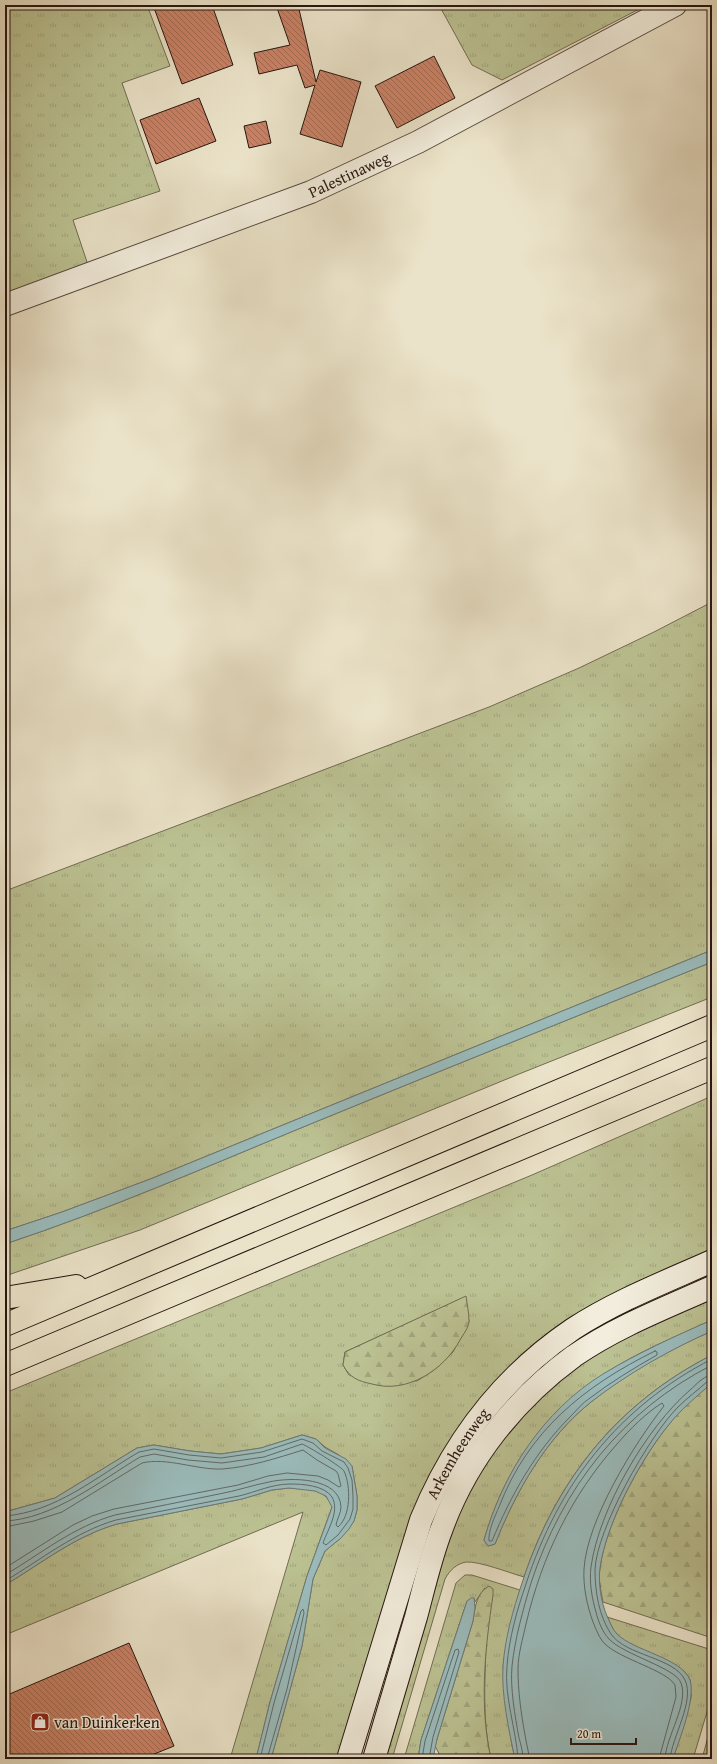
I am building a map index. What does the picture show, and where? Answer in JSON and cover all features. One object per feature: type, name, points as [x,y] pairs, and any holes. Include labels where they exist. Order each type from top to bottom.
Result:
[{"type":"highway","points":[[5,1325],[115,1280],[712,1026]]},
{"type":"highway","points":[[5,1365],[712,1068]]},
{"type":"highway","points":[[5,1298],[115,1280]]},
{"type":"main road","name":"Palestinaweg","points":[[5,305],[311,192],[418,142],[675,5]]},
{"type":"main road","name":"Arkemheenweg","points":[[348,1759],[421,1520],[436,1484],[466,1434],[509,1382],[561,1338],[621,1302],[712,1261]]},
{"type":"main road","name":"Arkemheenweg","points":[[374,1759],[442,1529],[460,1487],[493,1435],[529,1394],[574,1356],[625,1326],[712,1287]]},
{"type":"green space","points":[[5,5],[147,5],[170,66],[122,83],[160,191],[73,220],[88,265],[5,297]]},
{"type":"green space","points":[[439,5],[647,5],[502,80],[472,65]]},
{"type":"green space","points":[[712,602],[712,950],[153,1178],[62,1212],[5,1231],[5,891],[489,707],[579,668]]},
{"type":"green space","points":[[712,962],[712,997],[519,1074],[140,1230],[5,1276],[5,1244],[82,1217],[158,1187]]},
{"type":"green space","points":[[712,1096],[712,1253],[624,1294],[473,1412],[340,1759],[271,1759],[302,1646],[313,1579],[325,1551],[341,1538],[354,1521],[357,1510],[357,1496],[352,1466],[316,1439],[302,1435],[261,1448],[221,1454],[154,1445],[137,1448],[55,1498],[5,1512],[5,1393],[532,1175]],"holes":[[[465,1297],[469,1322],[453,1352],[434,1370],[417,1381],[349,1375],[343,1365],[345,1352]]]},
{"type":"green space","points":[[712,1294],[712,1320],[641,1353],[601,1376],[560,1409],[543,1427],[528,1447],[514,1468],[492,1515],[484,1540],[488,1546],[495,1544],[503,1524],[523,1485],[546,1449],[575,1416],[619,1381],[665,1354],[712,1331],[712,1355],[679,1374],[648,1396],[620,1420],[596,1446],[573,1476],[554,1507],[538,1541],[524,1577],[472,1562],[459,1564],[449,1573],[445,1579],[392,1759],[381,1759],[448,1531],[498,1439],[578,1362]]},
{"type":"green space","points":[[466,1296],[469,1321],[466,1331],[453,1351],[444,1361],[423,1377],[398,1386],[385,1386],[359,1380],[352,1376],[343,1365],[345,1352]]},
{"type":"green space","points":[[712,1383],[712,1638],[603,1602],[599,1576],[610,1528],[630,1485],[642,1464],[667,1426],[691,1400]]},
{"type":"green space","points":[[289,1488],[309,1490],[320,1493],[325,1496],[332,1507],[307,1576],[270,1702],[256,1759],[230,1759],[303,1512],[5,1635],[5,1585],[73,1543],[102,1529],[117,1524],[242,1499],[272,1490]]},
{"type":"green space","points":[[465,1575],[472,1575],[520,1590],[508,1637],[503,1667],[511,1740],[515,1759],[491,1759],[488,1745],[485,1716],[485,1588],[475,1602],[474,1598],[467,1601],[421,1740],[418,1759],[404,1759],[456,1583]]},
{"type":"green space","points":[[489,1586],[493,1589],[493,1595],[484,1677],[484,1698],[487,1739],[491,1759],[442,1759],[435,1746],[473,1621],[477,1601],[481,1593]]},
{"type":"green space","points":[[607,1617],[712,1650],[712,1695],[693,1759],[673,1759],[691,1698],[690,1680],[685,1672],[623,1640],[615,1633]]},
{"type":"green space","points":[[712,1722],[712,1759],[702,1759]]},
{"type":"water","points":[[712,950],[712,962],[158,1187],[82,1217],[5,1244],[5,1231],[62,1212],[153,1178]]},
{"type":"water","points":[[712,1320],[712,1331],[665,1354],[634,1372],[591,1402],[575,1416],[546,1449],[523,1485],[503,1524],[495,1544],[488,1546],[484,1540],[492,1515],[514,1468],[544,1425],[562,1406],[581,1389],[616,1366],[684,1332]]},
{"type":"water","points":[[712,1355],[712,1383],[677,1415],[656,1441],[635,1475],[616,1513],[603,1551],[600,1568],[599,1580],[602,1599],[605,1611],[615,1632],[634,1645],[678,1666],[685,1672],[690,1680],[691,1698],[689,1708],[673,1759],[515,1759],[510,1737],[503,1688],[503,1666],[506,1645],[522,1583],[536,1546],[552,1512],[571,1479],[593,1450],[618,1422],[646,1397],[678,1375]]},
{"type":"water","points":[[302,1435],[316,1439],[325,1448],[346,1459],[352,1466],[357,1496],[357,1510],[354,1521],[349,1529],[341,1538],[325,1551],[313,1579],[302,1646],[271,1759],[256,1759],[270,1702],[307,1576],[332,1507],[326,1496],[315,1491],[289,1488],[272,1490],[242,1499],[117,1524],[102,1529],[73,1543],[5,1585],[5,1512],[55,1498],[137,1448],[154,1445],[221,1454],[261,1448]]},
{"type":"water","points":[[474,1598],[475,1608],[473,1621],[437,1739],[433,1759],[418,1759],[421,1740],[467,1601]]},
{"type":"building","points":[[153,5],[212,5],[233,65],[182,84]]},
{"type":"building","points":[[276,5],[298,5],[316,82],[320,70],[361,82],[342,147],[300,134],[315,85],[305,88],[297,65],[259,74],[254,53],[290,45]]},
{"type":"building","points":[[434,56],[455,98],[397,128],[375,86]]},
{"type":"building","points":[[199,98],[216,141],[156,164],[140,120]]},
{"type":"building","points":[[266,121],[271,143],[249,148],[244,126]]},
{"type":"building","points":[[129,1643],[174,1746],[142,1759],[5,1759],[5,1696]]},
{"type":"place","name":"van Duinkerken","points":[[40,1722]]}]
